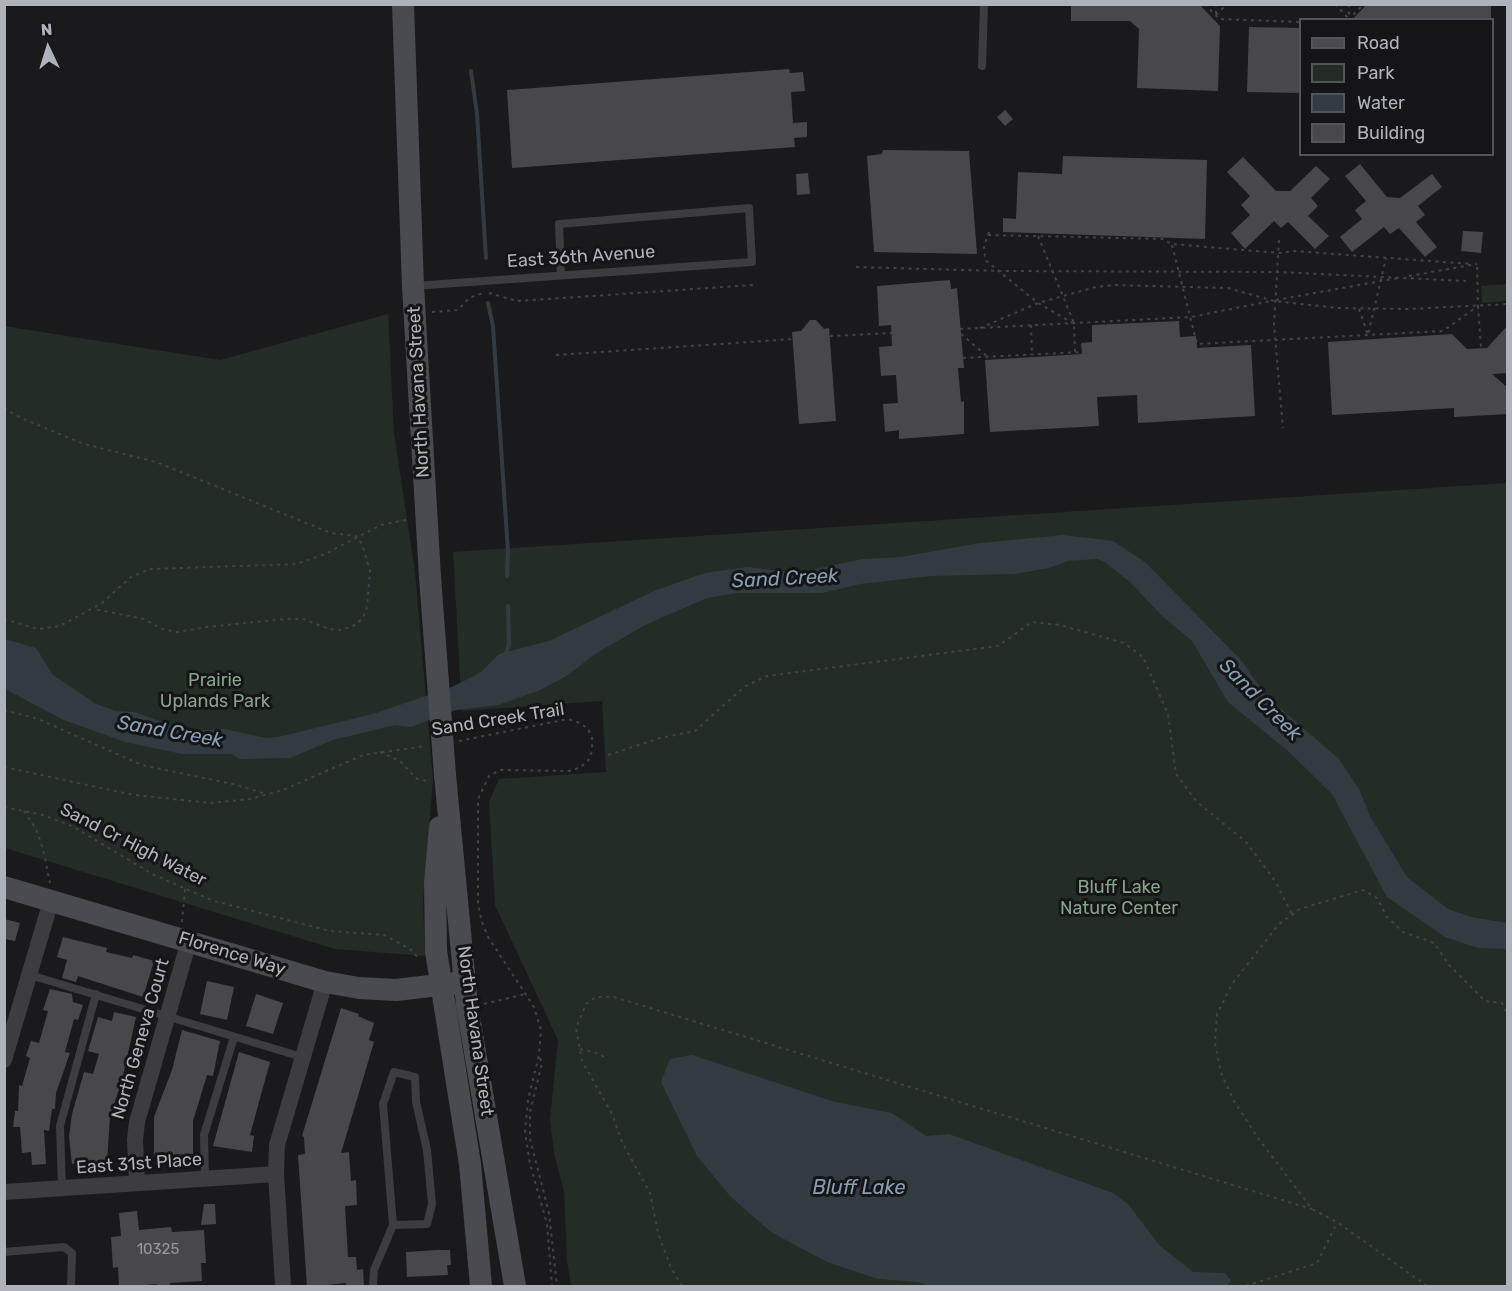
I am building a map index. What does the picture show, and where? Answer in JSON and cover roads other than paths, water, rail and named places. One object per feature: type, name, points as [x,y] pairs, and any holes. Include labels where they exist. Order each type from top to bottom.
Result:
[{"type":"main road","name":"North Havana Street","points":[[404,6],[413,286],[439,778],[434,911],[436,951],[470,1164],[481,1287]]},
{"type":"main road","name":"North Havana Street","points":[[439,778],[465,981],[515,1287]]},
{"type":"main road","name":"Florence Way","points":[[4,887],[325,982],[381,989],[442,985],[465,981]]},
{"type":"street","points":[[4,1060],[51,901]]},
{"type":"street","name":"North Geneva Court","points":[[137,1183],[136,1122],[189,941]]},
{"type":"street","points":[[283,1287],[276,1174],[280,1129],[325,982]]},
{"type":"street","name":"East 31st Place","points":[[4,1192],[276,1174]]},
{"type":"lane","points":[[982,66],[984,4]]},
{"type":"lane","name":"East 36th Avenue","points":[[413,286],[752,262],[749,208],[559,224],[561,275]]},
{"type":"lane","points":[[30,975],[302,1057]]},
{"type":"lane","points":[[62,1188],[60,1126],[96,994]]},
{"type":"lane","points":[[205,1179],[204,1135],[234,1036]]},
{"type":"lane","points":[[373,1287],[374,1270],[393,1226],[383,1104],[394,1072],[415,1077],[416,1102],[427,1150],[432,1204],[427,1224],[393,1226]]},
{"type":"lane","points":[[4,1252],[64,1247],[72,1253],[71,1287]]},
{"type":"water","name":"Sand Creek","points":[[1064,535],[1113,541],[1145,562],[1241,660],[1266,696],[1339,759],[1359,789],[1371,818],[1407,877],[1448,909],[1471,917],[1507,923],[1507,949],[1478,948],[1445,937],[1387,897],[1332,794],[1288,751],[1228,702],[1192,641],[1161,615],[1131,583],[1105,562],[1097,559],[1068,561],[1049,568],[1015,574],[931,576],[860,584],[822,593],[737,593],[707,598],[647,624],[595,654],[568,675],[538,691],[498,705],[456,710],[411,727],[395,725],[333,740],[290,758],[240,759],[231,754],[182,754],[125,742],[64,720],[5,689],[5,639],[36,648],[53,675],[96,704],[116,711],[134,712],[176,727],[204,730],[224,729],[266,738],[278,737],[373,714],[452,687],[480,673],[499,654],[549,641],[656,590],[705,573],[747,567],[796,573],[863,559],[901,557],[980,543]]},
{"type":"water","name":"Bluff Lake","points":[[692,1055],[835,1102],[892,1113],[926,1136],[949,1134],[1113,1193],[1128,1204],[1159,1245],[1193,1272],[1225,1273],[1231,1281],[1227,1286],[930,1286],[918,1282],[878,1279],[827,1262],[771,1232],[730,1196],[697,1156],[661,1082],[670,1059]]},
{"type":"waterway","points":[[471,71],[477,114],[486,258]]},
{"type":"waterway","points":[[488,303],[493,326],[508,552],[507,576]]},
{"type":"waterway","points":[[505,656],[509,645],[508,606]]},
{"type":"park label","name":"Prairie Uplands Park","points":[[215,691]]},
{"type":"park label","name":"Bluff Lake Nature Center","points":[[1119,898]]}]
